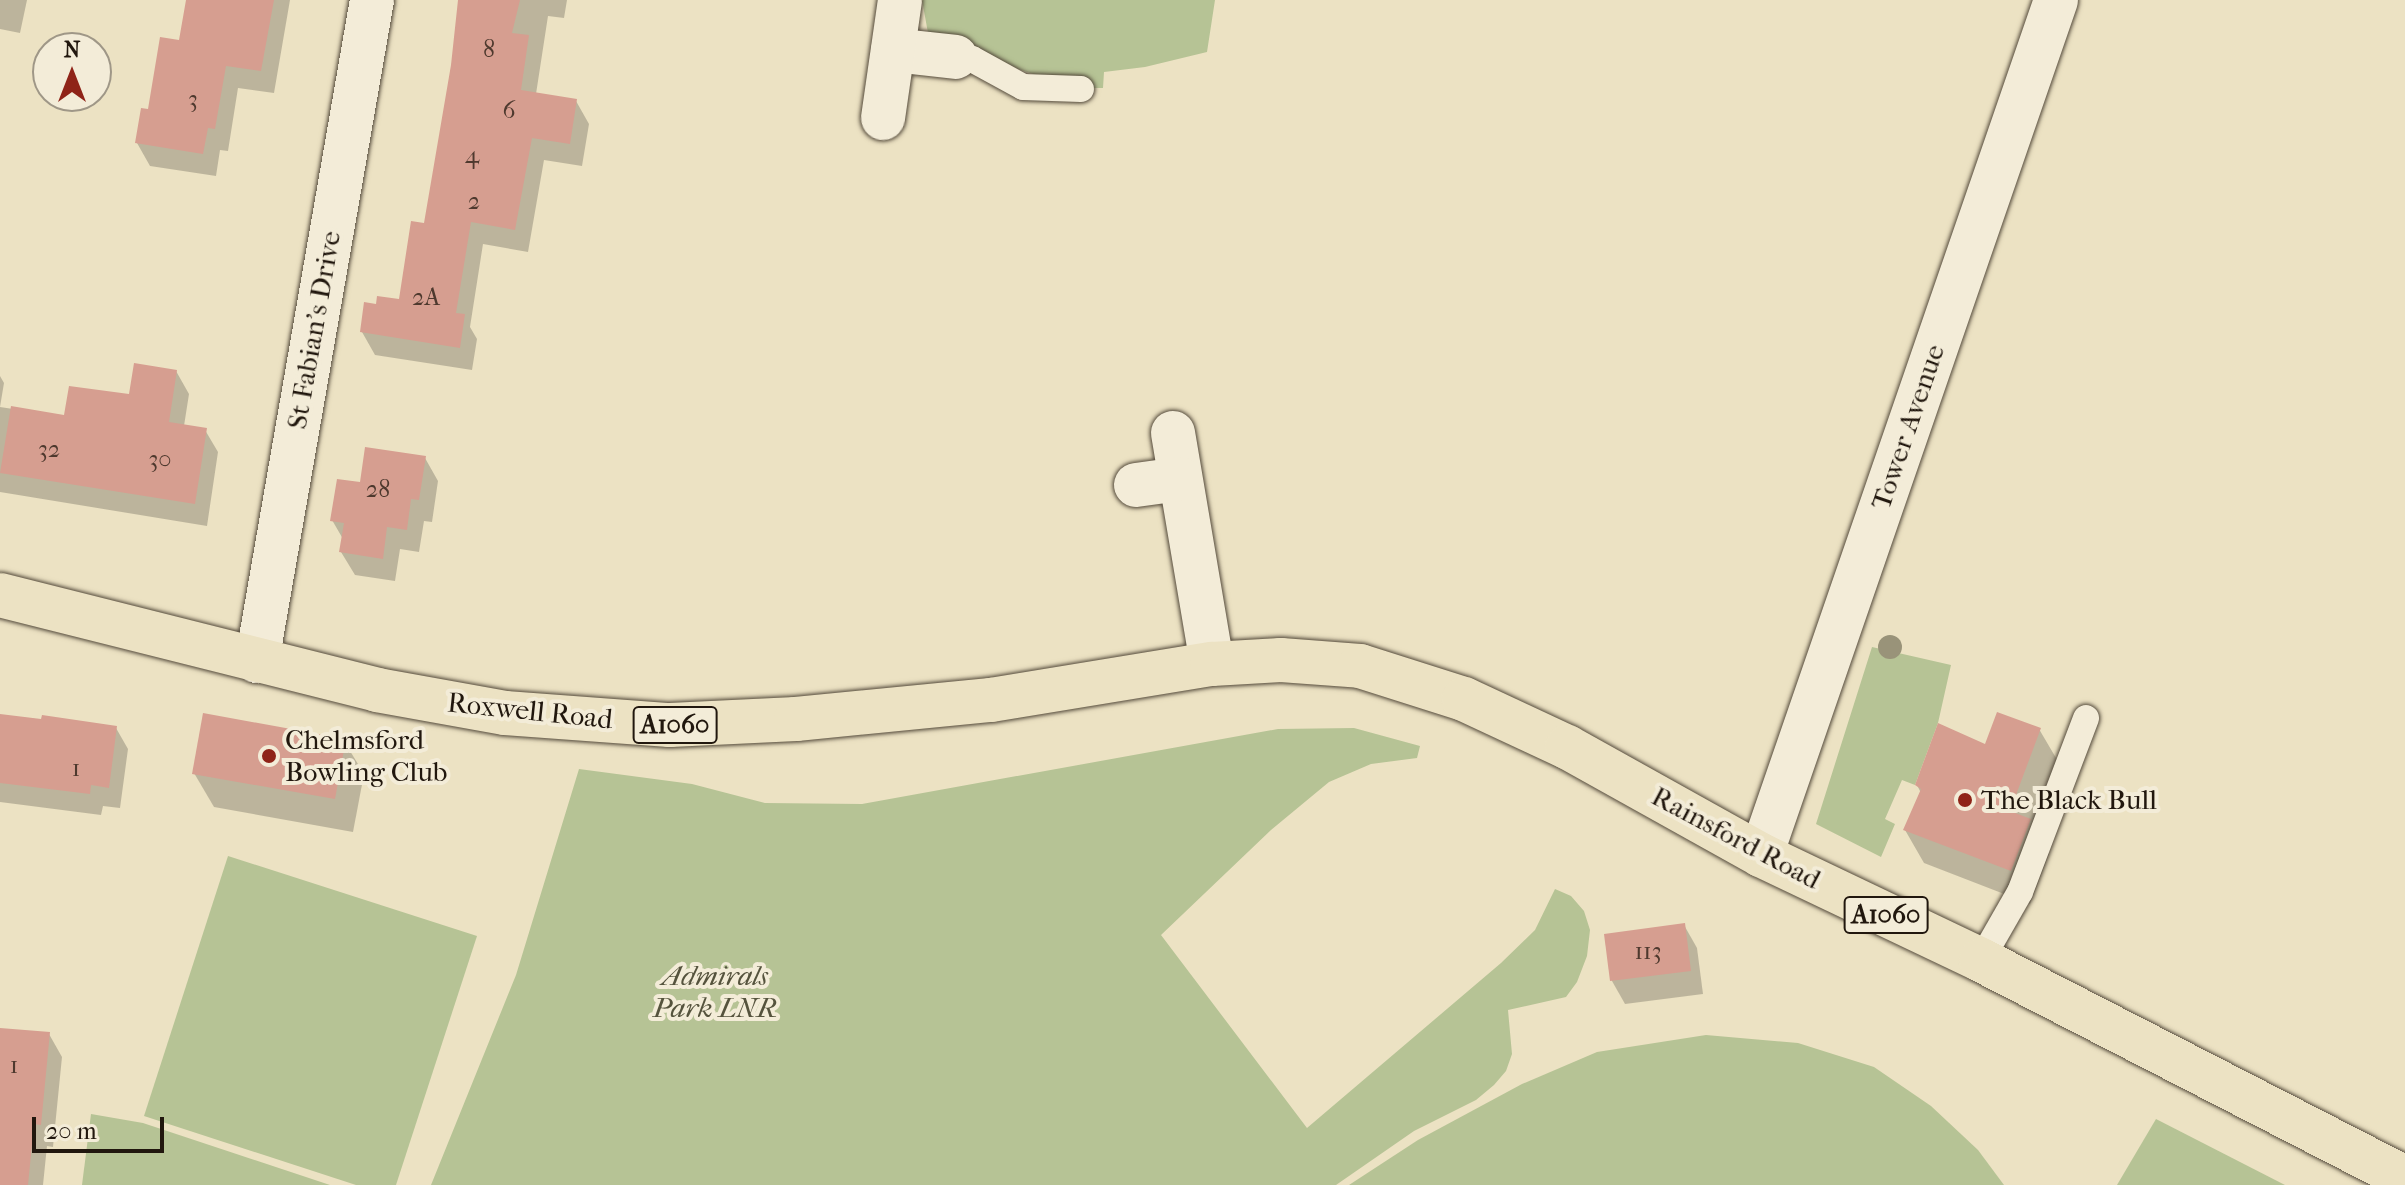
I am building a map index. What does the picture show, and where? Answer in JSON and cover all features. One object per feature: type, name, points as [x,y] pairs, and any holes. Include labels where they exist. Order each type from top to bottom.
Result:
[{"type":"main road","name":"Roxwell Road","points":[[0,595],[377,690],[505,713],[670,725],[796,719],[991,700],[1212,664],[1281,660],[1360,666]]},
{"type":"main road","name":"Rainsford Road","points":[[1360,666],[1464,699],[1567,747],[1761,855],[1981,960],[2343,1143],[2405,1178]]},
{"type":"street","name":"St Fabian's Drive","points":[[257,661],[372,0]]},
{"type":"street","points":[[883,118],[900,0]]},
{"type":"street","name":"Tower Avenue","points":[[1761,855],[2056,0]]},
{"type":"street","points":[[893,50],[956,57]]},
{"type":"street","points":[[1173,433],[1212,664]]},
{"type":"street","points":[[1136,485],[1180,479]]},
{"type":"lane","points":[[956,57],[972,59],[1023,87],[1081,89]]},
{"type":"lane","points":[[1981,960],[2020,892],[2086,718]]},
{"type":"green space","points":[[922,0],[1215,0],[1207,52],[1145,67],[1104,72],[1103,88],[1079,88],[1018,69],[974,46],[928,33]]},
{"type":"green space","points":[[1872,647],[1951,665],[1938,723],[1915,785],[1902,780],[1885,819],[1895,824],[1881,857],[1816,824]]},
{"type":"green space","name":"Admirals Park LNR","points":[[1354,728],[1420,746],[1417,758],[1371,764],[1329,782],[1271,830],[1161,935],[1307,1128],[1501,963],[1535,930],[1555,889],[1571,896],[1584,911],[1590,930],[1587,956],[1577,982],[1566,997],[1508,1010],[1512,1054],[1506,1071],[1494,1085],[1476,1100],[1414,1131],[1336,1185],[431,1185],[516,975],[579,769],[692,784],[765,803],[862,804],[1278,729]]},
{"type":"green space","points":[[228,856],[477,936],[396,1185],[356,1185],[144,1116]]},
{"type":"green space","points":[[1706,1035],[1798,1043],[1874,1067],[1931,1106],[1978,1150],[2004,1185],[1349,1185],[1418,1140],[1522,1084],[1597,1052]]},
{"type":"green space","points":[[91,1114],[143,1123],[330,1185],[82,1185]]},
{"type":"green space","points":[[2156,1119],[2285,1185],[2117,1185]]},
{"type":"building","points":[[186,0],[274,0],[261,71],[226,66],[215,129],[208,128],[203,154],[135,143],[141,108],[148,109],[160,37],[179,40]]},
{"type":"building","points":[[458,0],[520,0],[512,33],[529,35],[521,90],[577,99],[570,144],[532,138],[515,230],[471,222],[456,313],[465,314],[460,348],[360,332],[364,302],[376,304],[377,296],[399,299],[411,221],[424,223],[451,65]]},
{"type":"building","points":[[134,363],[177,370],[169,422],[207,428],[195,504],[0,473],[11,406],[64,415],[69,386],[129,394]]},
{"type":"building","points":[[365,447],[426,456],[419,500],[411,499],[407,530],[387,527],[383,559],[339,552],[344,523],[330,521],[337,479],[360,482]]},
{"type":"building","name":"The Black Bull","points":[[1997,712],[2041,728],[2010,811],[2031,819],[2011,871],[1903,830],[1921,789],[1915,785],[1938,723],[1985,744]]},
{"type":"building","name":"Chelmsford Bowling Club","points":[[203,713],[346,739],[335,799],[192,774]]},
{"type":"building","points":[[0,714],[41,719],[42,715],[117,726],[109,788],[91,785],[90,794],[0,783]]},
{"type":"building","points":[[1685,923],[1691,971],[1610,981],[1604,934]]},
{"type":"building","points":[[0,1028],[50,1032],[41,1125],[34,1124],[28,1185],[0,1185]]},
{"type":"place","name":"Chelmsford Bowling Club","points":[[269,756]]},
{"type":"place","name":"The Black Bull","points":[[1965,800]]}]
